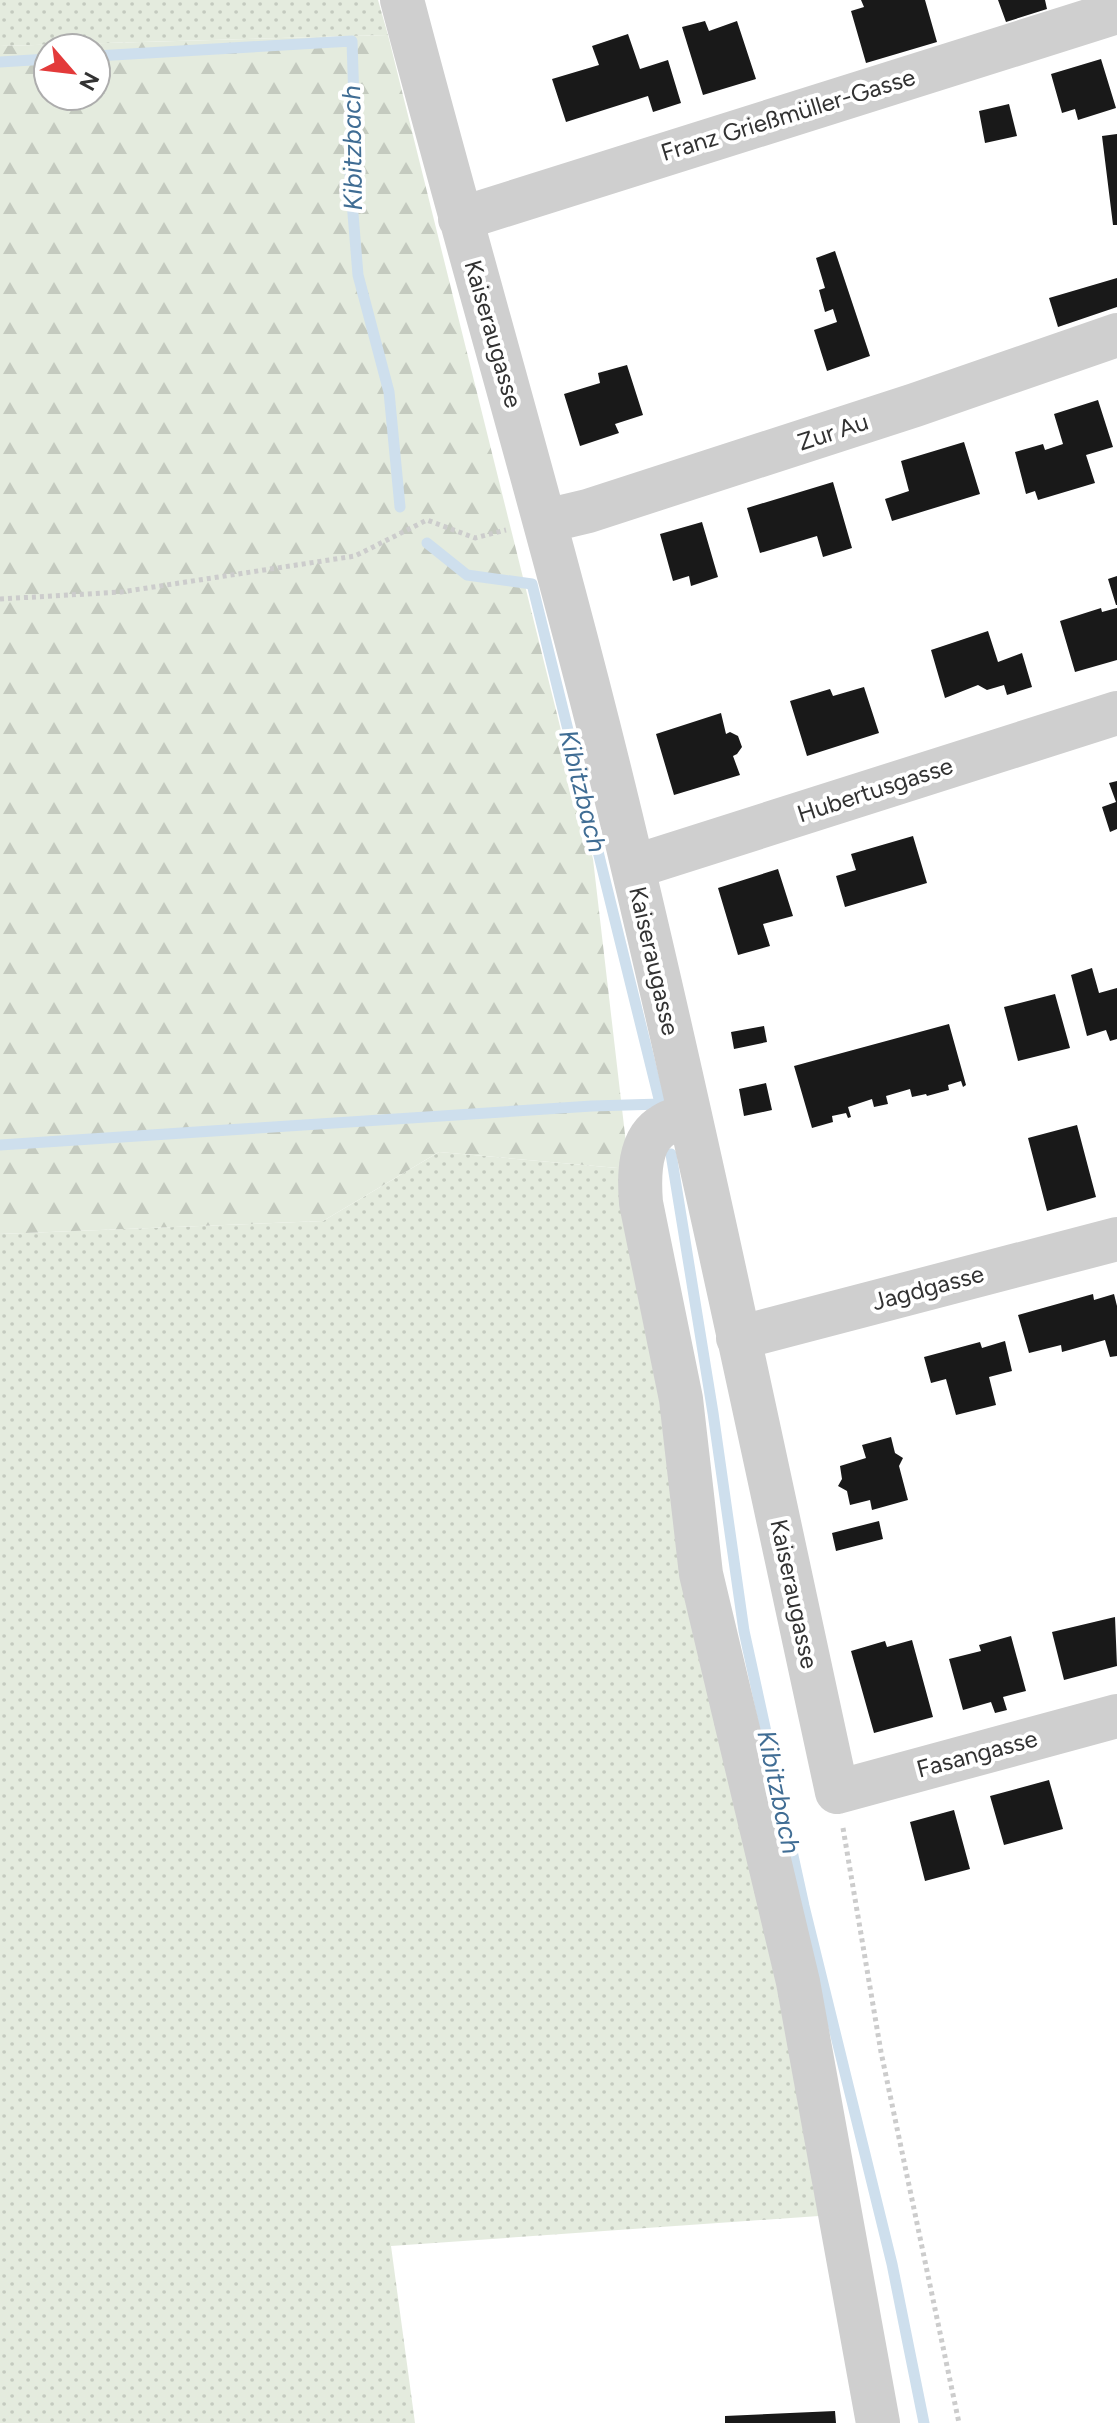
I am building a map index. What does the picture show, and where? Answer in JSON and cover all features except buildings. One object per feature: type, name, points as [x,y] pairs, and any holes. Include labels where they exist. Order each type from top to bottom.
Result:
[{"type":"street","name":"Kaiseraugasse","points":[[402,0],[460,219],[546,521],[633,867],[837,1792]]},
{"type":"street","name":"Franz Grießmüller-Gasse","points":[[460,219],[1117,12]]},
{"type":"street","name":"Zur Au","points":[[546,521],[588,511],[915,405],[1117,335]]},
{"type":"street","name":"Hubertusgasse","points":[[633,867],[1117,713]]},
{"type":"street","points":[[689,1115],[661,1126],[646,1145],[639,1174],[641,1203],[681,1399],[701,1574],[798,1982],[878,2423]]},
{"type":"street","name":"Jagdgasse","points":[[738,1338],[1117,1239]]},
{"type":"street","name":"Fasangasse","points":[[837,1792],[1117,1716]]},
{"type":"path","points":[[0,599],[121,592],[355,556],[427,520],[475,538],[546,521]]},
{"type":"path","points":[[837,1792],[881,2052],[959,2423]]},
{"type":"green space","points":[[0,0],[378,0],[388,35],[112,43],[112,32],[32,32],[32,45],[0,46]]},
{"type":"green space","points":[[388,35],[593,859],[629,1169],[439,1152],[323,1221],[0,1234],[0,46],[32,45],[32,112],[112,112],[112,43]]},
{"type":"green space","points":[[439,1152],[629,1169],[755,1847],[819,2216],[391,2246],[415,2423],[0,2423],[0,1234],[323,1221]]},
{"type":"waterway","name":"Kibitzbach","points":[[112,55],[352,41],[354,102],[350,177],[358,275],[389,392],[400,507]]},
{"type":"waterway","name":"Kibitzbach","points":[[0,62],[32,60]]},
{"type":"waterway","name":"Kibitzbach","points":[[427,543],[467,575],[532,584],[662,1111]]},
{"type":"waterway","points":[[0,1145],[661,1104]]},
{"type":"waterway","name":"Kibitzbach","points":[[671,1154],[744,1631],[804,1906],[892,2264],[924,2423]]}]
